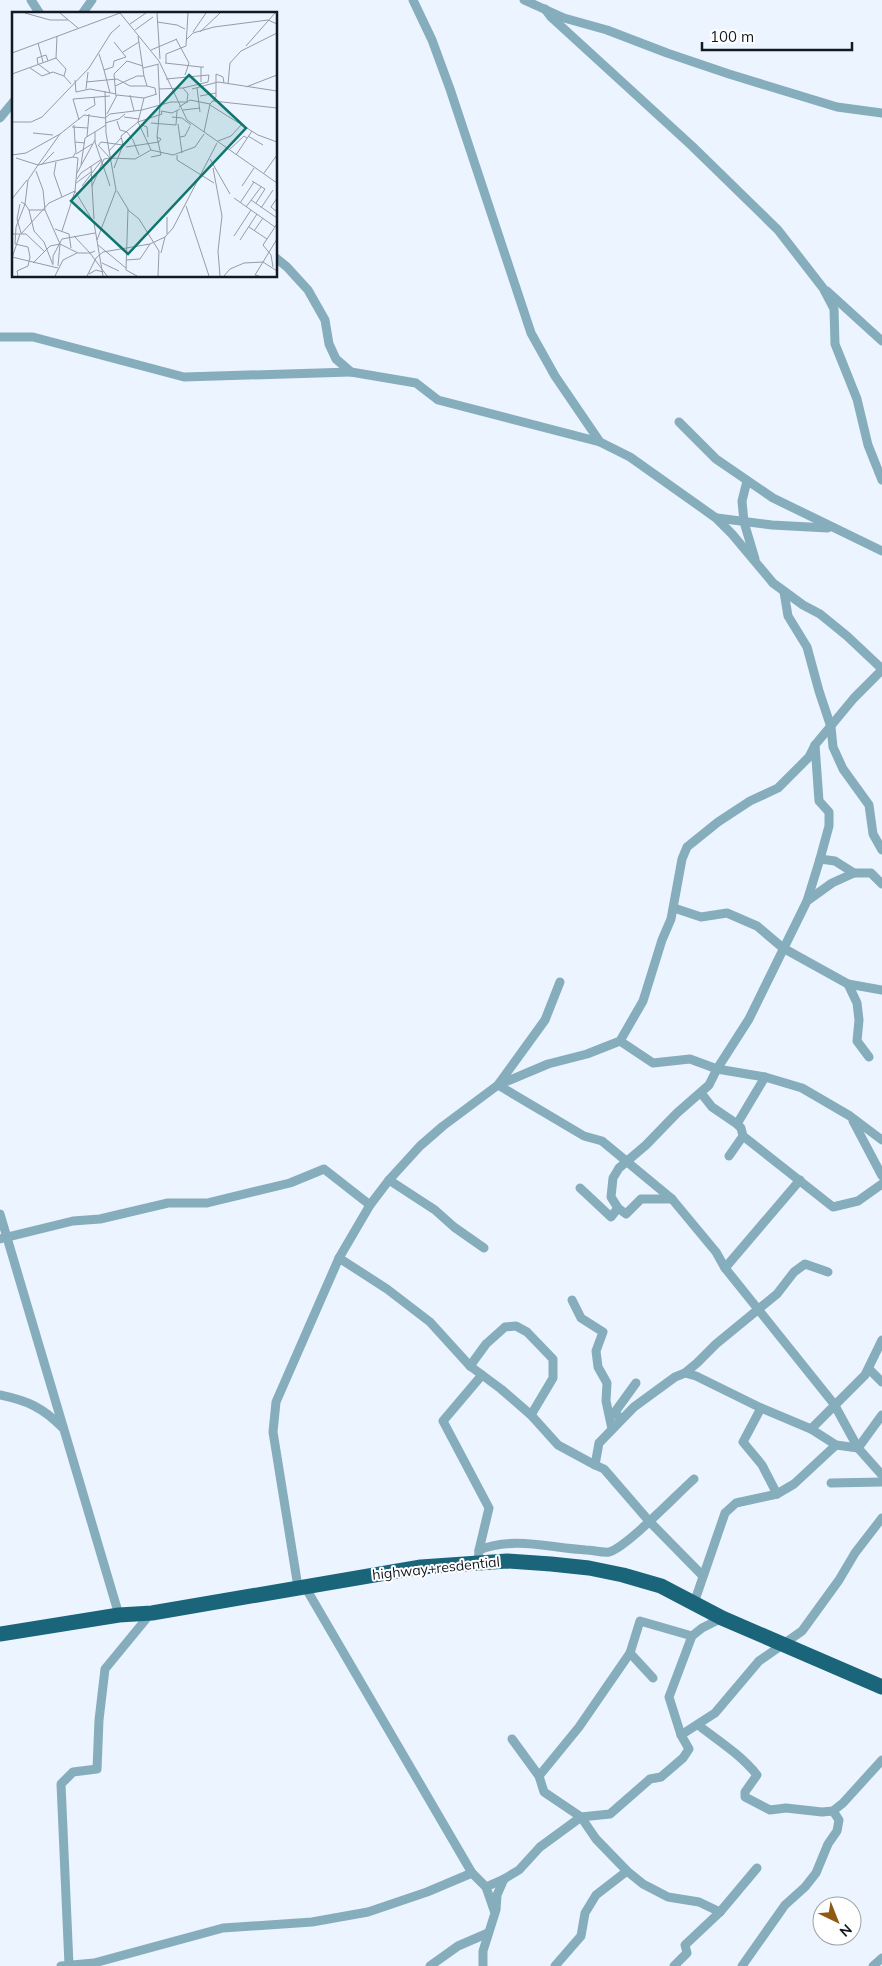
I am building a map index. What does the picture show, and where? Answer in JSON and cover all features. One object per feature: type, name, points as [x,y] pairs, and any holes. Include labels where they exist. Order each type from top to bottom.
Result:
[{"type":"highway","name":"highway+resdential","points":[[0,1634],[119,1615],[152,1613],[479,1556],[508,1561],[589,1568],[661,1586],[722,1618],[882,1687]]},
{"type":"street","points":[[31,0],[39,12]]},
{"type":"street","points":[[83,12],[92,0]]},
{"type":"street","points":[[413,0],[432,40],[450,89],[531,333],[554,376],[600,442]]},
{"type":"street","points":[[524,0],[564,18],[607,30],[747,80],[837,108],[882,114]]},
{"type":"street","points":[[545,10],[692,146],[778,230],[823,288],[834,309],[835,344],[857,399],[868,445],[882,480]]},
{"type":"street","points":[[0,118],[12,103]]},
{"type":"street","points":[[278,260],[308,290],[325,320],[329,344],[336,359],[351,372]]},
{"type":"street","points":[[823,288],[882,341]]},
{"type":"street","points":[[0,337],[34,337],[184,377],[351,372],[416,383],[438,400],[600,442],[630,457],[716,518],[773,583],[820,614],[882,669],[854,698],[815,744],[809,757],[778,788],[750,801],[718,822],[687,847],[682,859],[674,908],[643,1001],[620,1041],[587,1054],[548,1064],[498,1085],[420,1146],[389,1180],[370,1205],[339,1258],[276,1402],[273,1432],[301,1586],[472,1873],[486,1887],[495,1913]]},
{"type":"street","points":[[679,422],[716,459],[747,481],[774,498],[882,551]]},
{"type":"street","points":[[747,481],[742,501],[744,522],[757,564]]},
{"type":"street","points":[[716,518],[744,522],[832,528]]},
{"type":"street","points":[[784,592],[788,616],[807,647],[818,691],[830,727],[833,747],[843,769],[868,805],[873,834],[882,850]]},
{"type":"street","points":[[864,654],[882,658]]},
{"type":"street","points":[[672,1199],[641,1199],[626,1214],[618,1208],[611,1198],[613,1178],[626,1161],[646,1145],[677,1113],[709,1085],[749,1019],[807,901],[820,859],[828,826],[829,812],[819,801],[815,744]]},
{"type":"street","points":[[820,859],[835,861],[854,873]]},
{"type":"street","points":[[807,901],[832,883],[854,873],[871,874],[882,884]]},
{"type":"street","points":[[674,908],[701,917],[727,913],[757,926],[783,948],[848,984],[882,990]]},
{"type":"street","points":[[498,1085],[545,1020],[560,982]]},
{"type":"street","points":[[848,984],[857,1002],[859,1020],[857,1041],[868,1057]]},
{"type":"street","points":[[620,1041],[654,1063],[690,1059],[717,1069],[765,1077],[802,1088],[850,1116],[882,1140]]},
{"type":"street","points":[[737,1124],[765,1077]]},
{"type":"street","points":[[498,1085],[584,1136],[602,1141],[672,1199],[716,1252],[725,1268],[834,1404],[858,1448],[882,1475]]},
{"type":"street","points":[[701,1093],[712,1107],[741,1128],[743,1136],[833,1207],[858,1201],[882,1184]]},
{"type":"street","points":[[850,1116],[882,1176]]},
{"type":"street","points":[[729,1156],[743,1136]]},
{"type":"street","points":[[3,1238],[73,1221],[100,1219],[168,1203],[207,1202],[290,1183],[324,1169],[370,1205]]},
{"type":"street","points":[[389,1180],[435,1210],[454,1227],[484,1248]]},
{"type":"street","points":[[725,1268],[800,1180]]},
{"type":"street","points":[[580,1188],[611,1216],[618,1208]]},
{"type":"street","points":[[0,1214],[3,1238],[119,1615]]},
{"type":"street","points":[[339,1258],[387,1289],[430,1322],[470,1366],[531,1415],[558,1445],[604,1469],[649,1521],[702,1575]]},
{"type":"street","points":[[594,1465],[599,1443],[634,1407],[675,1377],[685,1373],[716,1344],[777,1294],[794,1272],[805,1264],[828,1272]]},
{"type":"street","points":[[572,1300],[581,1318],[603,1332],[596,1351],[598,1367],[607,1383],[606,1401],[612,1429]]},
{"type":"street","points":[[470,1366],[486,1344],[505,1328],[516,1326],[527,1332],[553,1359],[553,1378],[531,1415]]},
{"type":"street","points":[[811,1429],[865,1375],[882,1340]]},
{"type":"street","points":[[869,1369],[882,1382]]},
{"type":"street","points":[[685,1373],[696,1376],[761,1408],[811,1429],[836,1446],[858,1448]]},
{"type":"street","points":[[479,1556],[489,1508],[443,1421],[482,1375]]},
{"type":"street","points":[[622,1420],[615,1412],[636,1383]]},
{"type":"street","points":[[0,1395],[24,1400],[38,1406],[63,1428]]},
{"type":"street","points":[[761,1408],[743,1442],[762,1465],[777,1494]]},
{"type":"street","points":[[858,1448],[882,1415]]},
{"type":"street","points":[[694,1603],[702,1575],[726,1513],[736,1503],[777,1494],[794,1484],[836,1446]]},
{"type":"street","points":[[479,1556],[494,1544],[516,1542],[609,1552],[631,1538],[694,1479]]},
{"type":"street","points":[[832,1483],[882,1482]]},
{"type":"street","points":[[681,1735],[715,1712],[759,1661],[802,1631],[839,1580],[855,1553],[882,1518]]},
{"type":"street","points":[[152,1613],[105,1669],[99,1720],[97,1768],[73,1772],[61,1784],[65,1966],[94,1963],[223,1928],[312,1922],[368,1912],[420,1895],[472,1873]]},
{"type":"street","points":[[486,1887],[504,1879],[527,1863],[540,1847],[580,1817],[610,1814],[650,1780],[661,1777],[683,1758],[689,1749],[681,1735],[670,1697],[692,1636],[702,1628],[722,1618]]},
{"type":"street","points":[[538,1776],[579,1727],[630,1653],[640,1621],[692,1636]]},
{"type":"street","points":[[630,1653],[652,1678]]},
{"type":"street","points":[[698,1725],[737,1755],[757,1775],[745,1792],[745,1797],[770,1810],[805,1808],[822,1812],[833,1811],[843,1803],[882,1760]]},
{"type":"street","points":[[512,1740],[538,1776],[544,1792],[580,1817],[596,1839],[627,1871],[643,1884],[668,1897],[700,1902],[720,1912]]},
{"type":"street","points":[[742,1966],[785,1905],[805,1887],[816,1873],[828,1844],[837,1831],[839,1820],[833,1811]]},
{"type":"street","points":[[674,1966],[686,1953],[686,1945],[720,1912],[757,1868]]},
{"type":"street","points":[[556,1966],[581,1936],[585,1913],[596,1895],[627,1871]]},
{"type":"street","points":[[483,1966],[483,1951],[495,1913],[497,1895],[504,1879]]},
{"type":"street","points":[[430,1966],[458,1946],[488,1933]]},
{"type":"street","points":[[873,1966],[882,1958]]}]
